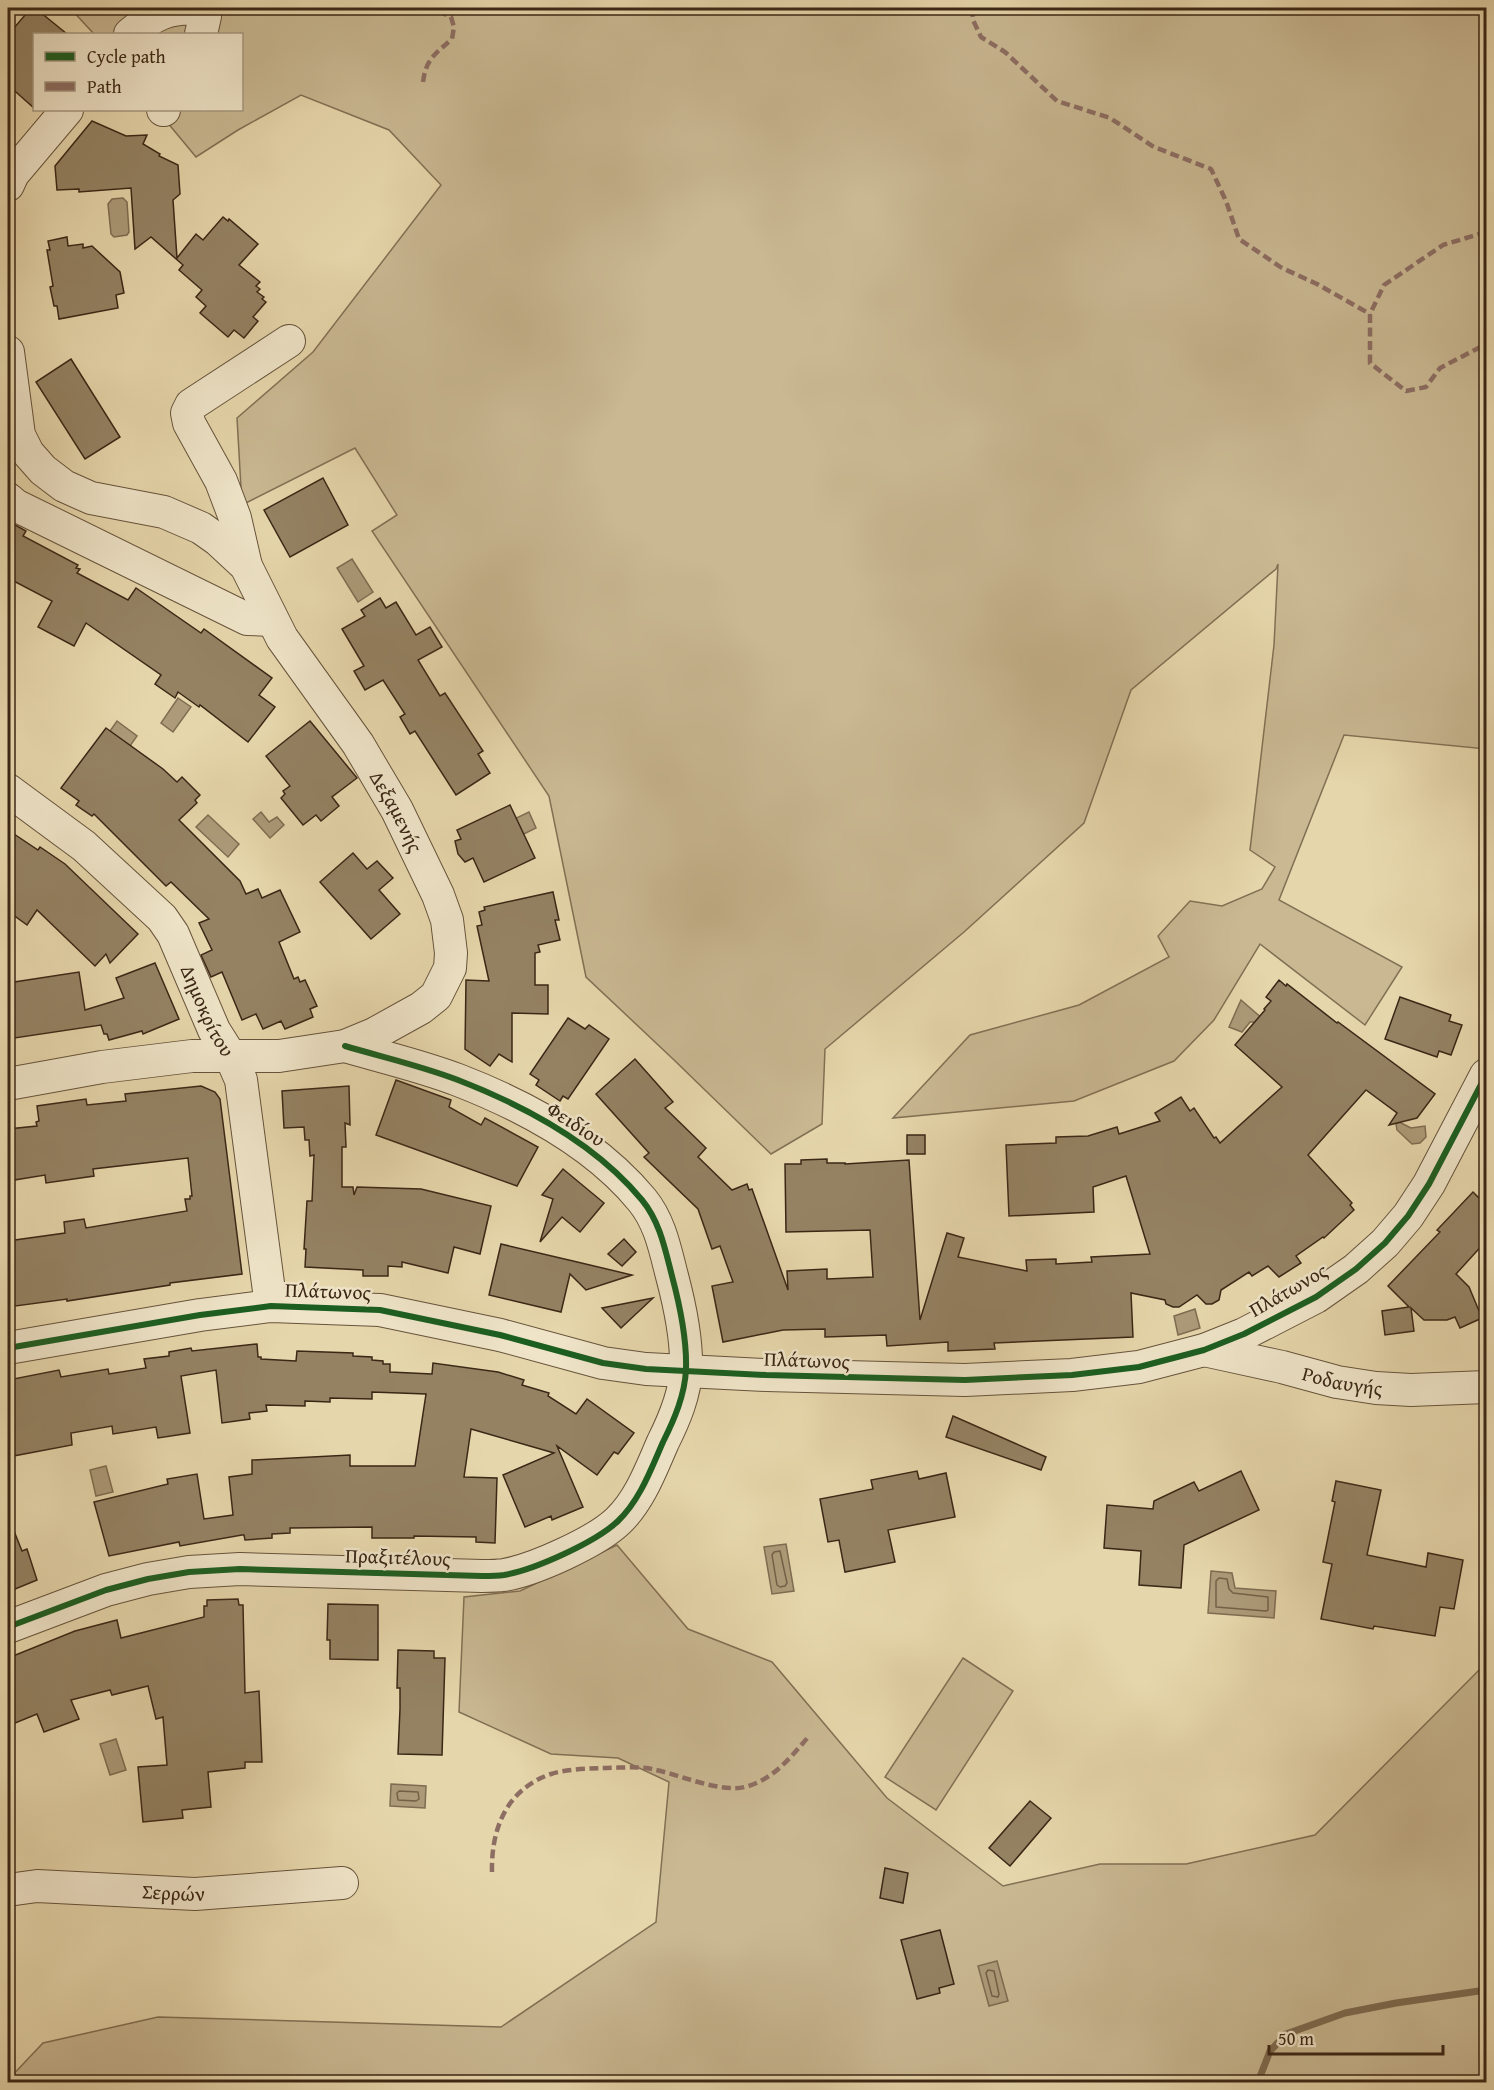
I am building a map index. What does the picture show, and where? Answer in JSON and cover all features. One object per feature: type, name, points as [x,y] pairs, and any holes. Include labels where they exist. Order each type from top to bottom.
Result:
[{"type":"street","points":[[131,33],[149,19],[172,9],[188,8],[200,9],[205,16],[201,33]]},
{"type":"street","points":[[8,185],[13,174],[66,111]]},
{"type":"street","points":[[246,566],[235,518],[221,481],[189,423],[187,413],[191,405],[289,341]]},
{"type":"street","name":"Δεξαμενής","points":[[8,352],[20,435],[28,453],[43,470],[64,486],[91,498],[164,512],[201,528],[246,566],[272,620],[297,660],[358,744],[382,784],[431,878],[447,920],[451,953],[450,968],[436,996],[422,1008],[345,1046],[279,1056],[192,1056],[113,1065],[8,1084]]},
{"type":"street","points":[[8,499],[15,505],[247,619],[272,620]]},
{"type":"street","name":"Δημοκρίτου","points":[[8,790],[84,846],[162,918],[172,934],[214,1030],[231,1057],[241,1080],[270,1305]]},
{"type":"street","name":"Φειδίου","points":[[345,1046],[457,1080],[514,1104],[596,1155],[642,1199],[654,1216],[676,1291],[685,1333],[686,1372]]},
{"type":"street","name":"Πλάτωνος","points":[[8,1348],[270,1305],[380,1310],[501,1335],[603,1363],[646,1370],[965,1380],[1072,1375],[1139,1367],[1204,1350],[1265,1324],[1316,1297],[1356,1269],[1385,1243],[1408,1216],[1429,1184],[1486,1075]]},
{"type":"street","name":"Ροδαυγής","points":[[1204,1350],[1337,1382],[1376,1388],[1411,1390],[1486,1387]]},
{"type":"street","name":"Πραξιτέλους","points":[[8,1628],[106,1590],[148,1579],[189,1572],[240,1569],[482,1576],[505,1575],[533,1566],[597,1536],[618,1521],[633,1502],[678,1411],[686,1372]]},
{"type":"street","name":"Σερρών","points":[[8,1890],[37,1886],[195,1894],[342,1883]]},
{"type":"shaded area","points":[[70,8],[1486,8],[1486,749],[1344,735],[1279,900],[1402,967],[1365,1025],[1260,944],[1214,1020],[1174,1061],[1074,1101],[893,1118],[970,1035],[1079,1005],[1169,957],[1158,936],[1190,901],[1222,906],[1262,889],[1275,867],[1250,850],[1274,645],[1278,564],[1276,569],[1131,690],[1084,823],[964,932],[825,1049],[822,1124],[771,1154],[586,977],[549,796],[372,531],[397,515],[355,448],[242,505],[237,418],[313,352],[441,185],[389,130],[301,95],[238,130],[196,157],[158,111],[243,111],[243,33],[93,33]]},
{"type":"shaded area","points":[[617,1545],[688,1629],[772,1662],[887,1798],[1003,1886],[1100,1864],[1186,1864],[1315,1835],[1486,1663],[1486,2082],[8,2082],[43,2043],[158,2017],[501,2027],[656,1922],[669,1782],[618,1758],[551,1754],[459,1712],[464,1597],[520,1591]]},
{"type":"shaded area","points":[[963,1658],[1013,1691],[936,1810],[885,1777]]},
{"type":"water","points":[[123,198],[127,202],[129,232],[127,235],[114,237],[111,234],[108,204],[112,199]]},
{"type":"water","points":[[352,559],[373,592],[358,602],[337,568]]},
{"type":"water","points":[[178,698],[191,707],[173,732],[161,723]]},
{"type":"water","points":[[117,721],[137,736],[130,746],[110,731]]},
{"type":"water","points":[[261,812],[269,822],[277,817],[284,825],[270,838],[253,819]]},
{"type":"water","points":[[529,812],[536,828],[518,837],[510,821]]},
{"type":"water","points":[[208,815],[239,844],[228,857],[196,827]]},
{"type":"water","points":[[1241,1000],[1264,1020],[1258,1027],[1250,1022],[1242,1032],[1229,1027]]},
{"type":"water","points":[[1399,1122],[1411,1128],[1425,1126],[1426,1137],[1420,1143],[1412,1144],[1397,1130],[1396,1124]]},
{"type":"water","points":[[1195,1309],[1200,1328],[1178,1335],[1174,1316]]},
{"type":"water","points":[[106,1466],[113,1492],[96,1496],[90,1470]]},
{"type":"water","points":[[786,1544],[794,1591],[772,1594],[764,1547]]},
{"type":"water","points":[[1211,1571],[1232,1573],[1235,1588],[1276,1591],[1274,1618],[1208,1613]]},
{"type":"water","points":[[116,1739],[126,1770],[110,1775],[100,1744]]},
{"type":"water","points":[[391,1784],[426,1786],[425,1808],[390,1806]]},
{"type":"water","points":[[997,1961],[1008,2001],[989,2006],[978,1966]]},
{"type":"building","points":[[31,8],[35,8],[66,33],[33,33],[33,107],[8,85],[8,35]]},
{"type":"building","points":[[92,121],[126,136],[147,135],[143,144],[160,154],[159,156],[178,165],[180,194],[173,200],[177,258],[196,234],[203,240],[223,217],[228,221],[229,219],[258,244],[239,265],[260,282],[256,286],[260,289],[257,292],[264,297],[262,299],[266,302],[253,317],[258,321],[244,338],[234,330],[228,337],[200,313],[206,306],[196,297],[202,290],[179,270],[183,265],[151,237],[135,249],[131,188],[79,192],[79,189],[57,190],[55,166]]},
{"type":"building","points":[[67,237],[68,246],[83,244],[83,248],[92,246],[120,272],[124,293],[116,295],[118,308],[59,319],[50,287],[53,286],[47,250],[50,250],[48,241]]},
{"type":"building","points":[[71,359],[120,437],[85,459],[36,382]]},
{"type":"building","points":[[323,478],[348,525],[290,557],[264,510]]},
{"type":"building","points":[[8,521],[26,531],[23,536],[78,565],[76,568],[80,569],[77,573],[128,600],[136,588],[201,633],[204,629],[272,678],[259,695],[275,707],[248,742],[200,705],[199,707],[178,692],[175,698],[155,684],[161,675],[86,623],[74,646],[38,627],[52,601],[8,578]]},
{"type":"building","points":[[380,598],[386,608],[396,602],[416,635],[430,627],[442,647],[418,660],[440,696],[445,693],[483,751],[478,754],[490,773],[456,795],[415,731],[410,734],[400,717],[405,714],[383,680],[365,690],[354,671],[364,666],[342,629],[365,616],[361,610]]},
{"type":"building","points":[[310,721],[357,778],[332,797],[339,806],[321,821],[316,815],[303,825],[281,798],[285,794],[283,791],[290,786],[266,756]]},
{"type":"building","points":[[106,728],[163,769],[177,782],[182,777],[200,795],[195,800],[197,803],[179,820],[240,881],[246,894],[258,889],[262,898],[280,890],[300,932],[279,942],[294,979],[298,977],[300,982],[305,980],[317,1006],[310,1009],[313,1017],[285,1029],[281,1021],[263,1029],[256,1014],[242,1020],[222,972],[211,977],[201,955],[212,950],[199,923],[209,919],[171,882],[166,886],[94,814],[92,816],[76,805],[79,801],[61,788]]},
{"type":"building","points":[[510,805],[535,858],[484,882],[473,858],[465,862],[458,854],[455,841],[461,839],[457,830]]},
{"type":"building","points":[[8,830],[38,850],[40,847],[65,864],[138,934],[110,963],[106,954],[95,966],[37,910],[27,925],[8,911]]},
{"type":"building","points":[[353,853],[367,869],[377,861],[393,878],[379,890],[400,914],[371,939],[320,882]]},
{"type":"building","points":[[553,892],[559,920],[555,920],[560,940],[538,945],[540,952],[535,953],[535,985],[548,985],[548,1014],[512,1013],[512,1062],[499,1054],[490,1066],[465,1049],[466,980],[489,981],[477,926],[482,925],[479,912],[485,910],[484,907]]},
{"type":"building","points":[[155,963],[179,1019],[143,1034],[142,1031],[109,1040],[101,1025],[8,1039],[8,983],[79,972],[85,1010],[124,998],[116,978]]},
{"type":"building","points":[[1279,980],[1435,1094],[1417,1118],[1389,1125],[1397,1113],[1366,1090],[1308,1155],[1352,1203],[1350,1205],[1354,1210],[1324,1238],[1296,1256],[1301,1263],[1279,1277],[1268,1266],[1252,1276],[1249,1272],[1221,1290],[1219,1300],[1212,1304],[1206,1304],[1197,1295],[1179,1307],[1173,1307],[1166,1304],[1165,1300],[1131,1293],[1133,1337],[994,1343],[995,1349],[948,1351],[948,1342],[887,1346],[886,1335],[825,1337],[825,1329],[783,1330],[723,1342],[712,1286],[733,1282],[720,1246],[712,1249],[698,1209],[644,1157],[649,1153],[596,1094],[635,1059],[673,1102],[665,1108],[706,1148],[698,1157],[732,1190],[747,1184],[749,1190],[752,1189],[788,1290],[787,1271],[827,1269],[827,1279],[873,1277],[870,1230],[786,1232],[785,1164],[801,1164],[801,1160],[827,1159],[827,1163],[845,1164],[909,1160],[920,1320],[947,1233],[964,1238],[958,1257],[1027,1271],[1026,1260],[1056,1259],[1056,1264],[1092,1262],[1091,1257],[1150,1254],[1126,1176],[1093,1187],[1094,1212],[1009,1216],[1006,1145],[1056,1143],[1056,1137],[1088,1136],[1117,1127],[1119,1134],[1160,1121],[1155,1113],[1181,1097],[1190,1111],[1194,1108],[1214,1138],[1216,1137],[1220,1143],[1282,1087],[1235,1045],[1265,1010],[1271,1001],[1266,997]]},
{"type":"building","points":[[1400,997],[1451,1015],[1449,1021],[1462,1025],[1451,1055],[1439,1051],[1437,1057],[1385,1039]]},
{"type":"building","points":[[568,1018],[585,1029],[589,1025],[609,1039],[568,1099],[563,1096],[560,1101],[536,1085],[539,1080],[530,1074]]},
{"type":"building","points":[[396,1080],[451,1100],[449,1107],[481,1125],[485,1118],[538,1147],[517,1186],[376,1135]]},
{"type":"building","points":[[201,1086],[215,1092],[220,1099],[242,1274],[170,1283],[170,1285],[67,1301],[67,1299],[8,1307],[8,1241],[65,1233],[64,1222],[84,1219],[86,1228],[187,1211],[185,1199],[190,1199],[192,1196],[188,1158],[93,1169],[94,1176],[46,1183],[45,1175],[8,1181],[8,1129],[37,1126],[36,1122],[39,1121],[37,1106],[86,1099],[87,1105],[126,1101],[125,1094]]},
{"type":"building","points":[[349,1086],[350,1125],[345,1123],[346,1147],[342,1147],[342,1187],[353,1187],[354,1195],[357,1187],[421,1189],[491,1206],[480,1254],[454,1247],[448,1273],[402,1262],[402,1267],[388,1266],[388,1276],[363,1276],[363,1270],[305,1267],[307,1201],[312,1201],[314,1155],[310,1156],[309,1140],[305,1140],[304,1127],[284,1128],[282,1091]]},
{"type":"building","points":[[907,1135],[925,1135],[925,1154],[907,1154]]},
{"type":"building","points":[[563,1169],[604,1203],[580,1232],[562,1217],[540,1242],[553,1199],[542,1195]]},
{"type":"building","points":[[1473,1192],[1486,1205],[1486,1241],[1456,1274],[1469,1287],[1482,1318],[1460,1328],[1455,1317],[1447,1320],[1424,1320],[1411,1308],[1414,1331],[1385,1335],[1382,1311],[1409,1307],[1388,1286],[1440,1232],[1437,1230]]},
{"type":"building","points":[[624,1239],[636,1252],[622,1266],[608,1254]]},
{"type":"building","points":[[501,1244],[632,1275],[586,1290],[570,1274],[561,1312],[489,1295]]},
{"type":"building","points":[[653,1298],[621,1328],[602,1308]]},
{"type":"building","points":[[257,1344],[258,1357],[261,1359],[296,1361],[297,1351],[353,1353],[353,1356],[372,1357],[372,1360],[390,1364],[390,1372],[432,1374],[433,1363],[498,1372],[524,1380],[522,1385],[549,1393],[548,1396],[576,1414],[587,1399],[634,1433],[618,1454],[614,1452],[597,1475],[557,1446],[583,1507],[552,1520],[551,1516],[525,1527],[503,1475],[554,1453],[471,1429],[464,1477],[497,1478],[495,1543],[476,1542],[476,1537],[372,1538],[372,1527],[290,1528],[290,1533],[272,1534],[272,1538],[245,1540],[242,1535],[180,1546],[179,1542],[109,1556],[94,1502],[168,1484],[167,1479],[197,1474],[204,1519],[233,1515],[229,1477],[252,1474],[252,1460],[350,1455],[350,1466],[415,1466],[426,1394],[372,1392],[372,1399],[330,1398],[330,1402],[305,1401],[305,1406],[266,1405],[267,1411],[249,1413],[250,1419],[222,1423],[216,1370],[181,1376],[190,1433],[158,1438],[156,1427],[113,1434],[112,1426],[71,1433],[72,1445],[8,1457],[8,1380],[59,1370],[61,1377],[108,1369],[109,1374],[146,1368],[144,1359],[169,1356],[169,1352],[191,1348],[192,1351]]},
{"type":"building","points":[[953,1416],[1046,1457],[1041,1470],[946,1437]]},
{"type":"building","points":[[917,1471],[919,1479],[946,1473],[955,1517],[888,1530],[895,1562],[845,1572],[839,1540],[828,1542],[820,1499],[873,1489],[871,1480]]},
{"type":"building","points":[[1241,1471],[1259,1510],[1184,1545],[1181,1588],[1139,1585],[1141,1551],[1104,1548],[1107,1505],[1153,1509],[1154,1501],[1194,1482],[1199,1491]]},
{"type":"building","points":[[1336,1481],[1381,1490],[1367,1555],[1426,1567],[1428,1553],[1463,1560],[1454,1609],[1440,1607],[1435,1636],[1374,1626],[1373,1629],[1321,1619],[1332,1564],[1323,1562],[1335,1502],[1332,1501]]},
{"type":"building","points":[[8,1516],[22,1551],[27,1549],[37,1580],[8,1592]]},
{"type":"building","points":[[238,1599],[239,1605],[243,1605],[245,1693],[259,1691],[262,1762],[245,1762],[245,1768],[208,1772],[211,1807],[182,1810],[183,1818],[143,1822],[138,1767],[167,1765],[163,1717],[156,1719],[148,1686],[112,1695],[110,1690],[71,1700],[79,1719],[44,1732],[37,1714],[8,1726],[8,1658],[75,1631],[117,1620],[121,1638],[204,1617],[204,1606],[207,1606],[207,1600]]},
{"type":"building","points":[[328,1604],[378,1605],[378,1660],[330,1659],[330,1640],[327,1640]]},
{"type":"building","points":[[398,1650],[434,1651],[434,1658],[445,1658],[442,1755],[398,1754],[400,1688],[397,1688]]},
{"type":"building","points":[[1030,1801],[1051,1818],[1010,1866],[989,1848]]},
{"type":"building","points":[[885,1868],[908,1873],[903,1903],[880,1898]]},
{"type":"building","points":[[940,1930],[954,1984],[939,1988],[940,1993],[917,1999],[901,1940]]},
{"type":"waterway","points":[[1258,2082],[1270,2051],[1286,2034],[1345,2013],[1486,1990]]},
{"type":"marked path","points":[[423,82],[429,62],[452,39],[454,27],[451,17],[425,8]]},
{"type":"marked path","points":[[972,8],[973,20],[981,37],[1005,52],[1057,101],[1110,118],[1154,147],[1211,169],[1226,201],[1239,239],[1282,268],[1317,284],[1370,314]]},
{"type":"marked path","points":[[1486,232],[1443,245],[1384,285],[1370,314],[1370,363],[1406,391],[1426,387],[1440,368],[1486,344]]},
{"type":"marked path","points":[[492,1872],[495,1840],[505,1812],[523,1789],[551,1774],[582,1769],[640,1768],[662,1771],[711,1785],[745,1787],[773,1773],[809,1736]]},
{"type":"cycle path","points":[[8,1627],[106,1590],[148,1579],[189,1572],[240,1569],[504,1575],[547,1561],[595,1538],[618,1521],[639,1494],[675,1416],[684,1388],[686,1369],[684,1334],[678,1299],[661,1236],[648,1208],[624,1180],[603,1161],[581,1144],[534,1115],[483,1090],[444,1075],[345,1046]]},
{"type":"cycle path","points":[[8,1348],[200,1315],[271,1306],[380,1310],[500,1335],[603,1363],[646,1369],[766,1375],[965,1380],[1072,1375],[1139,1367],[1204,1350],[1244,1334],[1316,1297],[1356,1269],[1385,1243],[1408,1216],[1429,1184],[1486,1075]]}]
